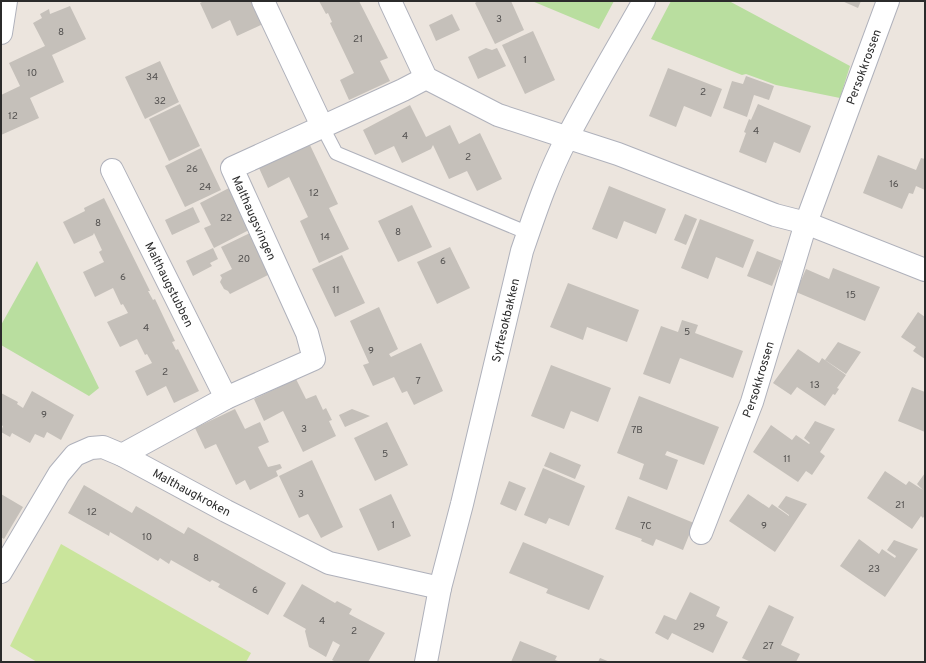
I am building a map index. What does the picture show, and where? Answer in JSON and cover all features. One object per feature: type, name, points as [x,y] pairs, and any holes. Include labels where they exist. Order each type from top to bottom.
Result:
[{"type":"street","points":[[1,33],[6,1]]},
{"type":"street","points":[[263,1],[322,126]]},
{"type":"street","points":[[390,1],[426,78],[498,115],[618,154],[774,215],[806,223],[925,270]]},
{"type":"street","name":"Syftesokbakken","points":[[426,662],[440,588],[464,498],[520,258],[536,208],[566,138],[644,1]]},
{"type":"street","name":"Persokkrossen","points":[[701,532],[752,402],[806,223],[869,48],[888,1]]},
{"type":"street","name":"Malthaugsvingen","points":[[226,398],[314,359],[308,333],[232,168],[403,90],[426,78]]},
{"type":"street","name":"Malthaugstubben","points":[[112,170],[226,398]]},
{"type":"street","points":[[122,455],[226,398]]},
{"type":"street","name":"Malthaugkroken","points":[[1,572],[59,474],[75,455],[91,448],[103,447],[122,455],[226,511],[329,563],[440,588]]},
{"type":"lane","points":[[322,126],[336,153],[528,233]]},
{"type":"green space","points":[[532,1],[614,1],[599,29]]},
{"type":"green space","points":[[671,1],[729,1],[850,66],[840,98],[776,85],[746,74],[742,75],[651,39]]},
{"type":"green space","points":[[37,261],[99,388],[89,396],[1,345],[1,325]]},
{"type":"green space","points":[[61,544],[251,653],[246,662],[37,662],[10,646]]},
{"type":"building","points":[[204,1],[252,1],[263,24],[237,36],[230,20],[212,29],[200,3]]},
{"type":"building","points":[[319,1],[359,1],[388,58],[380,61],[390,81],[349,100],[340,80],[354,73],[330,23],[332,22],[328,13],[326,14]]},
{"type":"building","points":[[478,1],[511,1],[524,30],[495,44],[475,3]]},
{"type":"building","points":[[842,1],[861,1],[858,8]]},
{"type":"building","points":[[70,6],[86,39],[52,55],[64,82],[30,98],[39,118],[1,135],[1,95],[20,86],[9,63],[45,46],[33,23],[42,18],[40,14],[49,9],[50,14]]},
{"type":"building","points":[[452,14],[460,30],[436,41],[429,25]]},
{"type":"building","points":[[533,31],[555,80],[525,94],[502,45]]},
{"type":"building","points":[[486,48],[492,50],[497,48],[506,66],[478,79],[468,57]]},
{"type":"building","points":[[160,61],[179,102],[145,119],[125,77]]},
{"type":"building","points":[[668,68],[722,89],[711,117],[684,106],[676,127],[649,116]]},
{"type":"building","points":[[746,76],[774,86],[769,100],[754,95],[747,117],[723,108],[732,81],[743,84]]},
{"type":"building","points":[[180,104],[200,146],[169,161],[149,119]]},
{"type":"building","points":[[758,104],[811,126],[800,153],[774,142],[766,163],[739,152],[749,119],[751,120]]},
{"type":"building","points":[[410,105],[426,137],[450,125],[459,144],[480,133],[502,179],[477,191],[467,171],[449,179],[433,145],[431,149],[402,163],[394,146],[375,155],[363,130]]},
{"type":"building","points":[[309,143],[338,204],[329,208],[349,249],[319,263],[300,221],[308,217],[289,177],[268,188],[259,168]]},
{"type":"building","points":[[201,148],[221,190],[185,207],[165,166]]},
{"type":"building","points":[[878,155],[916,170],[921,158],[925,159],[925,190],[916,186],[913,194],[909,193],[902,209],[863,193]]},
{"type":"building","points":[[609,186],[666,209],[656,234],[624,221],[617,239],[592,229]]},
{"type":"building","points":[[229,188],[249,230],[214,248],[204,228],[211,225],[200,203]]},
{"type":"building","points":[[104,198],[150,291],[148,291],[153,300],[155,299],[175,341],[172,342],[176,350],[178,349],[199,391],[174,403],[166,386],[147,396],[135,371],[152,363],[147,354],[145,355],[137,339],[120,347],[107,322],[128,313],[123,304],[121,305],[113,288],[95,297],[83,272],[104,262],[99,252],[102,250],[94,233],[93,235],[74,244],[63,222],[85,211],[84,208]]},
{"type":"building","points":[[412,205],[432,247],[398,262],[378,221]]},
{"type":"building","points":[[193,207],[200,222],[172,235],[165,220]]},
{"type":"building","points":[[685,214],[697,219],[686,245],[674,240]]},
{"type":"building","points":[[700,219],[754,240],[743,268],[716,257],[708,279],[681,268]]},
{"type":"building","points":[[250,233],[270,274],[230,294],[224,289],[220,282],[222,278],[220,275],[232,269],[221,247]]},
{"type":"building","points":[[450,247],[470,288],[437,304],[417,262]]},
{"type":"building","points":[[213,248],[218,259],[210,263],[212,266],[193,276],[186,261]]},
{"type":"building","points":[[757,251],[782,261],[772,286],[747,276]]},
{"type":"building","points":[[342,255],[365,303],[335,317],[312,269]]},
{"type":"building","points":[[833,268],[880,287],[865,321],[796,292],[806,269],[829,279]]},
{"type":"building","points":[[568,283],[639,310],[627,342],[587,327],[583,340],[550,327]]},
{"type":"building","points":[[379,307],[398,349],[389,354],[391,357],[421,343],[443,391],[414,405],[407,391],[402,393],[394,377],[373,386],[363,365],[369,363],[350,321]]},
{"type":"building","points":[[918,312],[925,317],[925,359],[913,351],[916,347],[901,337]]},
{"type":"building","points":[[682,320],[698,325],[695,333],[743,351],[733,378],[680,358],[670,384],[643,374],[661,326],[678,332]]},
{"type":"building","points":[[838,342],[861,352],[846,374],[825,360]]},
{"type":"building","points":[[798,349],[819,363],[822,358],[846,375],[837,388],[839,389],[835,395],[833,394],[825,406],[797,387],[791,395],[773,383]]},
{"type":"building","points":[[551,365],[611,388],[598,422],[571,411],[564,429],[531,416]]},
{"type":"building","points":[[296,379],[306,399],[316,395],[323,410],[326,408],[332,420],[329,421],[336,436],[303,452],[283,411],[264,421],[254,399]]},
{"type":"building","points":[[912,387],[925,392],[925,432],[898,421]]},
{"type":"building","points":[[32,391],[74,415],[61,440],[47,432],[44,438],[35,434],[30,443],[12,433],[10,437],[1,432],[3,426],[1,425],[1,393],[18,402],[17,404],[23,408]]},
{"type":"building","points":[[639,396],[719,427],[704,465],[667,451],[665,455],[678,460],[667,490],[639,479],[644,464],[617,453]]},
{"type":"building","points":[[235,409],[245,429],[260,422],[269,442],[258,447],[268,467],[280,464],[282,468],[276,471],[278,476],[250,490],[245,480],[236,485],[216,444],[205,449],[195,428]]},
{"type":"building","points":[[352,409],[370,416],[345,427],[339,415]]},
{"type":"building","points":[[815,421],[835,429],[820,452],[825,456],[812,475],[806,471],[798,482],[753,452],[771,425],[792,440],[796,435],[809,444],[810,443],[804,438]]},
{"type":"building","points":[[387,422],[408,465],[375,481],[354,438]]},
{"type":"building","points":[[550,452],[581,465],[575,479],[544,466]]},
{"type":"building","points":[[312,460],[343,527],[321,538],[308,514],[299,518],[279,476]]},
{"type":"building","points":[[543,468],[585,486],[569,526],[549,518],[546,524],[524,515]]},
{"type":"building","points":[[885,471],[906,485],[909,481],[923,490],[917,484],[925,473],[925,515],[923,518],[921,516],[912,529],[867,498]]},
{"type":"building","points":[[509,481],[526,488],[516,511],[500,504]]},
{"type":"building","points":[[84,485],[132,513],[136,506],[184,534],[188,527],[286,583],[268,615],[218,587],[220,584],[212,580],[210,582],[171,560],[169,564],[160,558],[158,561],[110,532],[109,536],[68,513]]},
{"type":"building","points":[[1,494],[23,507],[4,539],[1,537]]},
{"type":"building","points":[[391,494],[411,536],[378,551],[359,509]]},
{"type":"building","points":[[748,494],[769,508],[772,504],[789,516],[778,507],[786,496],[807,504],[775,552],[729,521]]},
{"type":"building","points":[[628,496],[694,523],[683,550],[656,539],[653,546],[641,541],[642,539],[615,529]]},
{"type":"building","points":[[859,539],[879,554],[882,549],[895,558],[896,556],[887,550],[894,540],[918,549],[885,597],[840,566]]},
{"type":"building","points":[[523,542],[604,576],[589,610],[546,593],[548,589],[509,573]]},
{"type":"building","points":[[302,584],[335,603],[337,601],[352,609],[349,614],[385,633],[368,662],[336,662],[332,660],[340,645],[333,641],[326,657],[309,647],[305,631],[306,629],[283,616]]},
{"type":"building","points":[[690,592],[720,607],[716,616],[728,622],[713,653],[672,633],[668,640],[655,633],[664,615],[676,620]]},
{"type":"building","points":[[769,605],[794,617],[781,645],[800,654],[796,662],[751,662],[742,658]]},
{"type":"building","points":[[520,641],[557,656],[555,660],[561,662],[511,662]]},
{"type":"building","points":[[600,658],[610,662],[598,662]]}]
